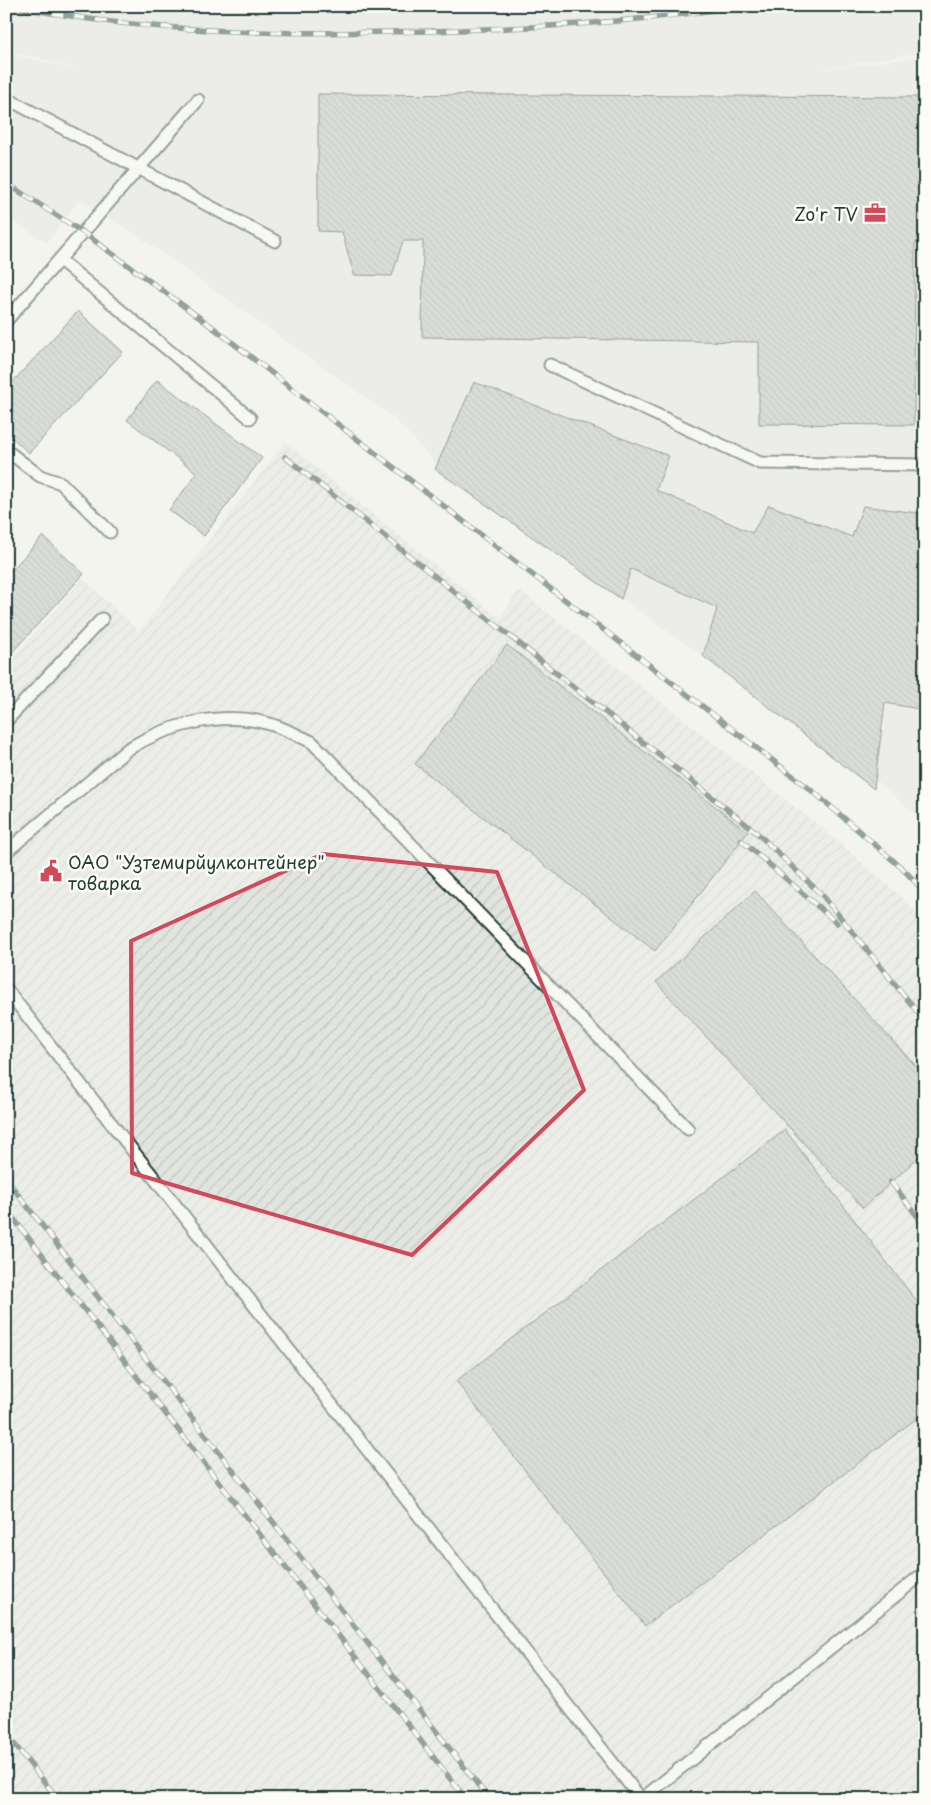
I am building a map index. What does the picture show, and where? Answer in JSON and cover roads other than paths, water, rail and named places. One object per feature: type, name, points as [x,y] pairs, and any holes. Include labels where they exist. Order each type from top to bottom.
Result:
[{"type":"lane","points":[[6,98],[275,242]]},
{"type":"lane","points":[[6,321],[198,100]]},
{"type":"lane","points":[[60,260],[250,418]]},
{"type":"lane","points":[[550,365],[760,463],[925,466]]},
{"type":"lane","points":[[6,450],[40,476],[61,483],[110,532]]},
{"type":"lane","points":[[6,721],[102,619]]},
{"type":"lane","points":[[6,852],[128,749],[148,737],[192,723],[215,721],[264,722],[288,730],[312,742],[688,1129]]},
{"type":"lane","points":[[6,989],[642,1799],[925,1572]]},
{"type":"railway","points":[[9,6],[121,23],[211,30],[302,33],[393,32],[548,26],[643,19],[739,6]]},
{"type":"railway","points":[[6,183],[84,233],[211,326],[816,794],[902,868],[925,892]]},
{"type":"railway","points":[[285,457],[757,833],[823,896],[925,1021]]},
{"type":"railway","points":[[741,840],[837,923]]},
{"type":"railway","points":[[6,1179],[489,1799]]},
{"type":"railway","points":[[891,1182],[925,1226]]},
{"type":"railway","points":[[6,1209],[466,1799]]},
{"type":"railway","points":[[6,1734],[58,1799]]},
{"type":"place","name":"Zo'r TV","points":[[875,213]]},
{"type":"place","name":"ОАО \"Узтемирйулконтейнер\" товарка","points":[[51,871]]}]
